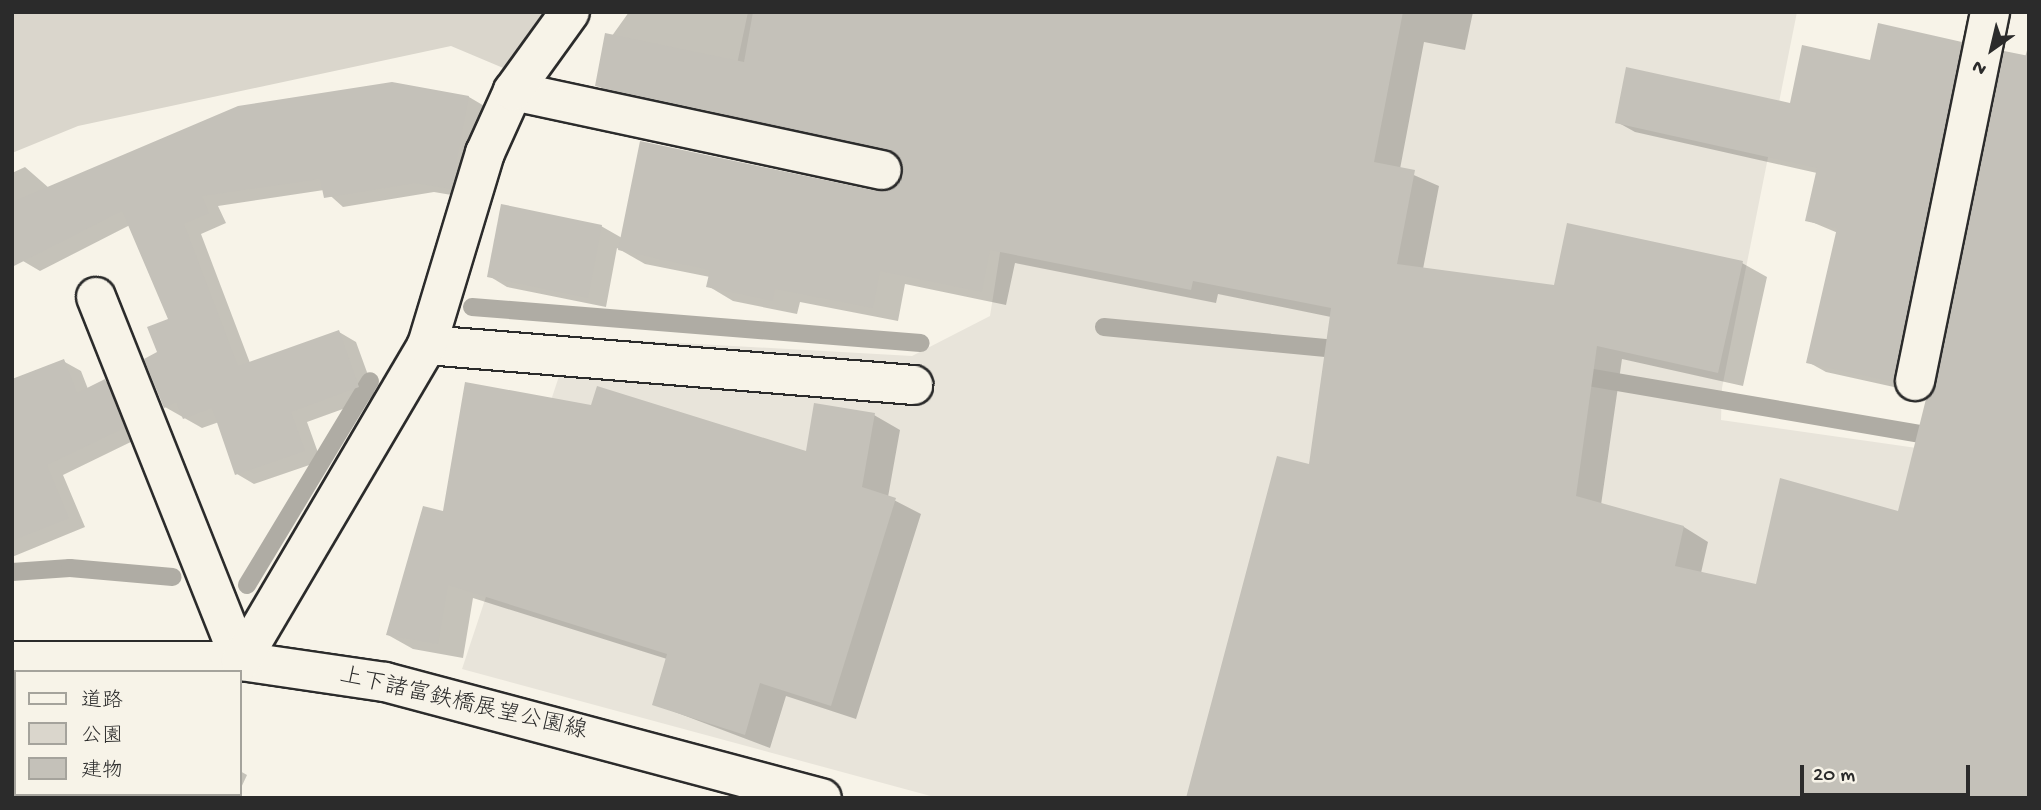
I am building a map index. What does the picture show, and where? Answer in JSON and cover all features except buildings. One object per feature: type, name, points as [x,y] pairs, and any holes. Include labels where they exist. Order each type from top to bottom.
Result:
[{"type":"street","points":[[241,661],[427,345],[485,153],[513,91],[570,12]]},
{"type":"street","points":[[1915,381],[1990,12]]},
{"type":"street","points":[[513,91],[882,170]]},
{"type":"street","points":[[96,297],[241,661]]},
{"type":"street","points":[[427,345],[913,385]]},
{"type":"street","name":"上下諸富鉄橋展望公園線","points":[[12,661],[241,661],[385,682],[822,798]]},
{"type":"shaded area","points":[[748,12],[1797,12],[1722,388],[1721,420],[2029,464],[2029,798],[938,798],[462,669],[572,337],[912,356],[990,316],[1010,189],[723,130]]},
{"type":"green space","points":[[12,12],[549,12],[508,70],[451,46],[78,126],[12,153]]},
{"type":"waterway","points":[[472,307],[921,343]]},
{"type":"waterway","points":[[1104,327],[1347,350]]},
{"type":"waterway","points":[[1570,374],[1939,437]]},
{"type":"waterway","points":[[247,585],[370,381]]},
{"type":"waterway","points":[[12,572],[70,568],[173,577]]}]
